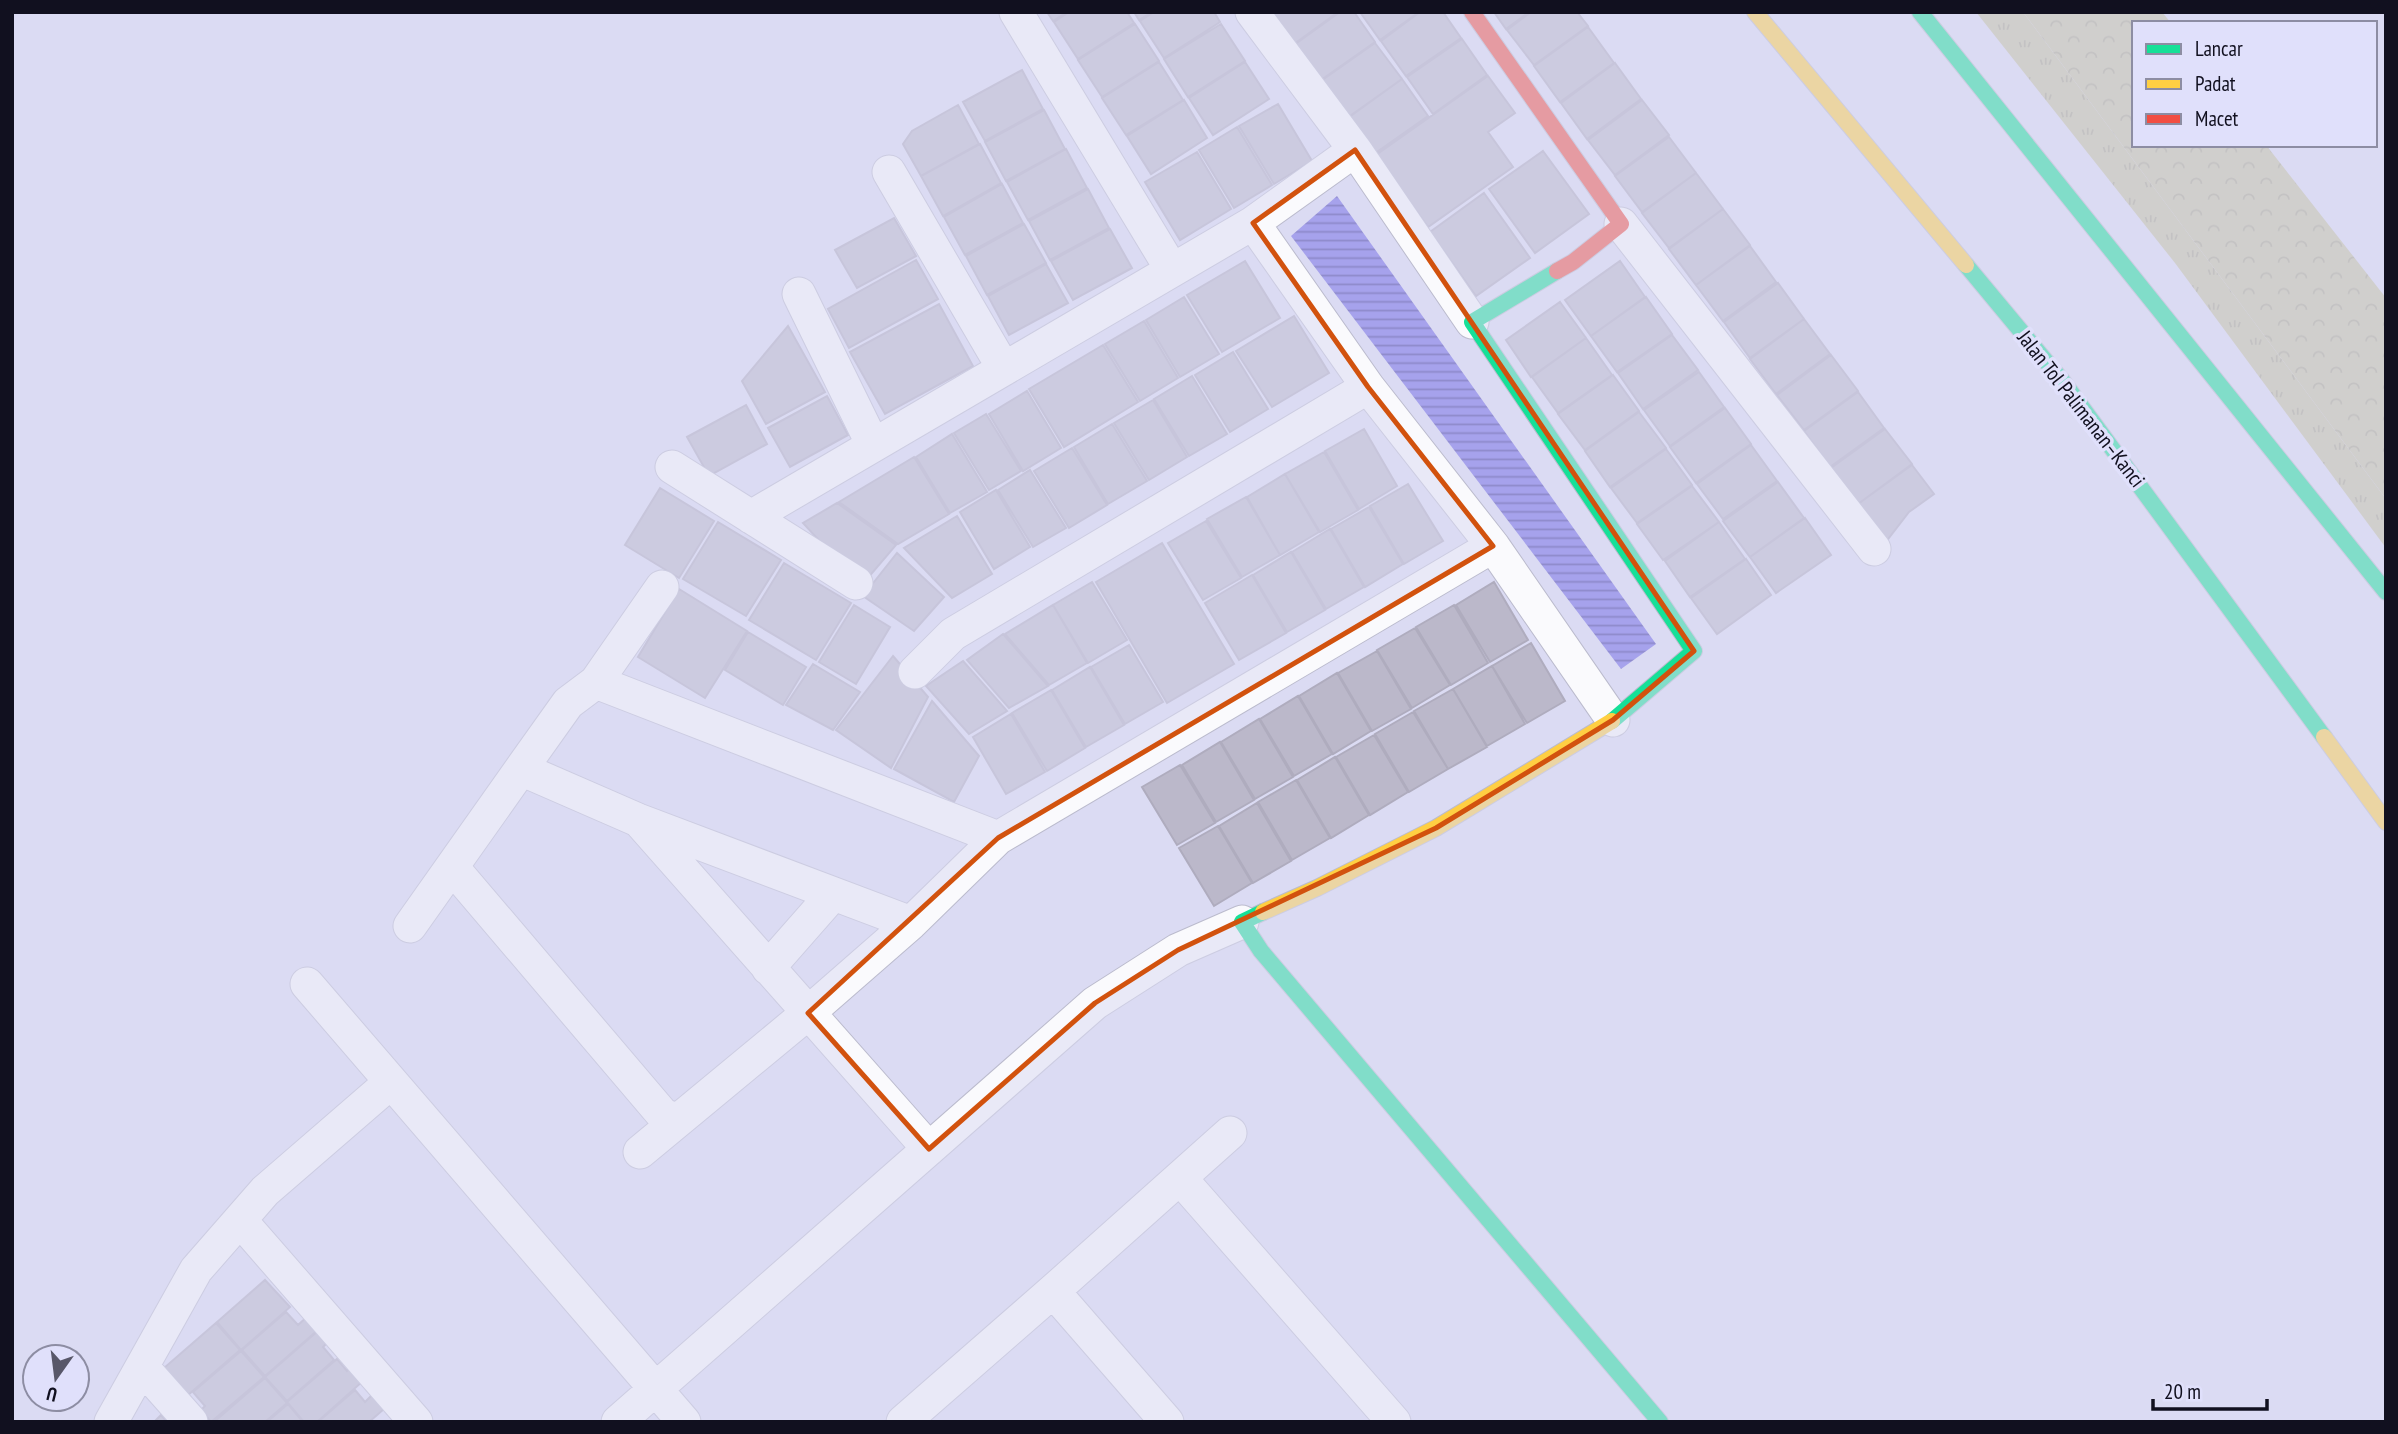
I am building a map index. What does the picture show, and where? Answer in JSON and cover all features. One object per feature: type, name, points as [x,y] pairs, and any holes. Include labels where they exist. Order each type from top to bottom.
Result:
[{"type":"main road","points":[[1472,12],[1621,224],[1573,262],[1472,322],[1694,651],[1622,713],[1436,828],[1317,888],[1242,922],[1261,951],[1330,1035],[1660,1422]]},
{"type":"main road","name":"Jalan Tol Palimanan–Kanci","points":[[1755,12],[2064,383],[2386,822]]},
{"type":"main road","points":[[1920,12],[2386,592]]},
{"type":"street","points":[[1016,12],[1172,270]]},
{"type":"street","points":[[1252,12],[1355,150],[1472,322]]},
{"type":"street","points":[[751,517],[1253,223],[1355,150]]},
{"type":"street","points":[[889,172],[1004,369]]},
{"type":"street","points":[[1253,223],[1368,387],[1622,713]]},
{"type":"street","points":[[1621,224],[1874,549]]},
{"type":"street","points":[[799,294],[873,445]]},
{"type":"street","points":[[915,671],[953,634],[1368,387]]},
{"type":"street","points":[[672,467],[856,583]]},
{"type":"street","points":[[640,1152],[808,1013],[911,923],[998,838],[1493,546]]},
{"type":"street","points":[[410,926],[568,703],[596,682],[662,587]]},
{"type":"street","points":[[596,682],[998,838]]},
{"type":"street","points":[[521,769],[638,820],[911,923]]},
{"type":"street","points":[[638,820],[929,1149]]},
{"type":"street","points":[[452,867],[663,1115],[677,1120]]},
{"type":"street","points":[[768,968],[833,894]]},
{"type":"street","points":[[618,1422],[1095,1003],[1178,950],[1242,922]]},
{"type":"street","points":[[307,984],[684,1422]]},
{"type":"street","points":[[111,1422],[196,1270],[265,1191],[391,1082]]},
{"type":"street","points":[[923,1415],[1053,1292],[1230,1133]]},
{"type":"street","points":[[1180,1178],[1394,1422]]},
{"type":"street","points":[[240,1220],[416,1422]]},
{"type":"street","points":[[1053,1292],[1167,1422]]},
{"type":"street","points":[[144,1367],[191,1422]]},
{"type":"highlighted area","points":[[1355,150],[1694,651],[1613,720],[1436,828],[1178,950],[1095,1003],[929,1149],[808,1013],[998,838],[1493,546],[1368,387],[1253,223]]},
{"type":"green space","points":[[1976,12],[2023,12],[2386,499],[2386,548],[2175,263]]},
{"type":"green space","points":[[2023,12],[2162,12],[2169,21],[2132,21],[2132,147],[2268,147],[2386,298],[2386,499]]},
{"type":"shaded area","points":[[1337,196],[1656,644],[1621,669],[1291,236]]},
{"type":"building","points":[[1047,12],[1067,12],[1053,21]]},
{"type":"building","points":[[1069,12],[1127,12],[1134,23],[1078,59],[1054,22]]},
{"type":"building","points":[[1134,12],[1152,12],[1139,20]]},
{"type":"building","points":[[1154,12],[1214,12],[1220,22],[1164,58],[1140,21]]},
{"type":"building","points":[[1271,12],[1338,12],[1294,44]]},
{"type":"building","points":[[1340,12],[1354,12],[1375,42],[1321,80],[1294,45]]},
{"type":"building","points":[[1360,12],[1419,12],[1380,40]]},
{"type":"building","points":[[1420,12],[1443,12],[1461,38],[1406,76],[1381,41]]},
{"type":"building","points":[[1494,12],[1529,12],[1506,29]]},
{"type":"building","points":[[1531,12],[1577,12],[1588,26],[1534,65],[1507,30]]},
{"type":"building","points":[[1135,24],[1159,61],[1102,97],[1078,60]]},
{"type":"building","points":[[1221,24],[1245,61],[1188,97],[1164,59]]},
{"type":"building","points":[[1588,27],[1614,63],[1560,102],[1534,66]]},
{"type":"building","points":[[1462,39],[1487,75],[1433,114],[1407,77]]},
{"type":"building","points":[[1375,43],[1402,79],[1347,118],[1321,81]]},
{"type":"building","points":[[1159,62],[1183,100],[1126,135],[1102,98]]},
{"type":"building","points":[[1245,62],[1269,99],[1213,135],[1189,98]]},
{"type":"building","points":[[1615,63],[1641,99],[1587,139],[1561,103]]},
{"type":"building","points":[[1022,70],[1043,109],[985,141],[963,102]]},
{"type":"building","points":[[1488,76],[1515,113],[1488,132],[1513,167],[1428,227],[1376,155]]},
{"type":"building","points":[[1402,79],[1428,116],[1374,154],[1348,118]]},
{"type":"building","points":[[1184,100],[1207,138],[1151,174],[1127,136]]},
{"type":"building","points":[[1642,100],[1669,135],[1615,175],[1588,140]]},
{"type":"building","points":[[1278,104],[1312,161],[1274,184],[1239,126]]},
{"type":"building","points":[[958,105],[979,144],[921,176],[903,144],[912,131]]},
{"type":"building","points":[[1044,110],[1065,149],[1006,181],[985,142]]},
{"type":"building","points":[[1237,127],[1272,185],[1234,208],[1199,150]]},
{"type":"building","points":[[1669,137],[1696,173],[1642,212],[1615,176]]},
{"type":"building","points":[[980,144],[1001,183],[943,216],[921,176]]},
{"type":"building","points":[[1066,149],[1087,188],[1028,220],[1007,182]]},
{"type":"building","points":[[1543,151],[1589,214],[1535,253],[1489,189]]},
{"type":"building","points":[[1197,152],[1231,209],[1180,240],[1145,182]]},
{"type":"building","points":[[1696,173],[1723,209],[1669,248],[1642,213]]},
{"type":"building","points":[[1002,184],[1023,223],[965,255],[944,217]]},
{"type":"building","points":[[1088,189],[1109,228],[1050,260],[1029,221]]},
{"type":"building","points":[[1484,193],[1530,258],[1476,296],[1430,232]]},
{"type":"building","points":[[1723,209],[1750,245],[1696,285],[1669,249]]},
{"type":"building","points":[[894,218],[916,256],[857,288],[835,250]]},
{"type":"building","points":[[1024,224],[1046,263],[987,295],[966,256]]},
{"type":"building","points":[[1110,229],[1132,268],[1073,300],[1051,261]]},
{"type":"building","points":[[1750,246],[1776,282],[1723,321],[1696,285]]},
{"type":"building","points":[[916,260],[938,299],[849,348],[828,309]]},
{"type":"building","points":[[1245,261],[1280,318],[1222,352],[1187,295]]},
{"type":"building","points":[[1620,261],[1645,297],[1591,336],[1565,300]]},
{"type":"building","points":[[1046,264],[1068,303],[1009,335],[988,296]]},
{"type":"building","points":[[1778,283],[1804,319],[1750,358],[1724,322]]},
{"type":"building","points":[[1184,297],[1219,354],[1180,377],[1146,320]]},
{"type":"building","points":[[1646,297],[1672,334],[1617,372],[1591,336]]},
{"type":"building","points":[[1560,302],[1586,338],[1531,377],[1506,340]]},
{"type":"building","points":[[939,304],[973,366],[885,414],[850,352]]},
{"type":"building","points":[[1294,316],[1329,373],[1272,407],[1236,351]]},
{"type":"building","points":[[1804,319],[1830,354],[1776,394],[1750,359]]},
{"type":"building","points":[[1144,321],[1178,378],[1140,401],[1105,344]]},
{"type":"building","points":[[788,326],[825,392],[766,424],[742,381]]},
{"type":"building","points":[[1672,335],[1698,370],[1643,409],[1618,373]]},
{"type":"building","points":[[1586,338],[1612,375],[1558,413],[1532,377]]},
{"type":"building","points":[[1103,345],[1138,402],[1064,447],[1029,389]]},
{"type":"building","points":[[1233,352],[1268,409],[1230,432],[1195,375]]},
{"type":"building","points":[[1831,355],[1858,391],[1804,430],[1777,395]]},
{"type":"building","points":[[1699,372],[1724,407],[1670,446],[1644,410]]},
{"type":"building","points":[[1613,375],[1639,411],[1585,450],[1558,414]]},
{"type":"building","points":[[1192,376],[1227,434],[1189,456],[1154,399]]},
{"type":"building","points":[[1027,391],[1061,448],[1023,471],[989,414]]},
{"type":"building","points":[[1858,392],[1884,428],[1830,467],[1804,431]]},
{"type":"building","points":[[827,396],[848,435],[790,467],[768,428]]},
{"type":"building","points":[[1153,400],[1187,457],[1149,480],[1114,423]]},
{"type":"building","points":[[746,405],[767,444],[709,476],[687,437]]},
{"type":"building","points":[[1725,408],[1751,444],[1696,483],[1670,447]]},
{"type":"building","points":[[1639,412],[1666,448],[1610,487],[1585,451]]},
{"type":"building","points":[[986,414],[1021,471],[989,490],[954,433]]},
{"type":"building","points":[[1112,424],[1147,481],[1108,504],[1074,447]]},
{"type":"building","points":[[1364,429],[1397,486],[1359,509],[1325,451]]},
{"type":"building","points":[[1885,429],[1912,464],[1858,504],[1831,468]]},
{"type":"building","points":[[952,434],[987,492],[950,513],[916,457]]},
{"type":"building","points":[[1751,445],[1777,481],[1723,519],[1697,484]]},
{"type":"building","points":[[1072,448],[1107,505],[1069,528],[1034,471]]},
{"type":"building","points":[[1666,449],[1692,485],[1637,523],[1611,488]]},
{"type":"building","points":[[1324,452],[1358,510],[1320,532],[1285,474]]},
{"type":"building","points":[[914,457],[949,514],[898,544],[839,502]]},
{"type":"building","points":[[1912,465],[1934,494],[1909,512],[1885,543],[1858,504]]},
{"type":"building","points":[[1030,470],[1066,528],[1033,547],[998,490]]},
{"type":"building","points":[[1285,474],[1319,532],[1280,555],[1247,497]]},
{"type":"building","points":[[1778,482],[1804,518],[1750,557],[1723,521]]},
{"type":"building","points":[[1408,484],[1443,541],[1404,564],[1370,506]]},
{"type":"building","points":[[1692,486],[1719,522],[1663,560],[1637,524]]},
{"type":"building","points":[[660,488],[714,521],[679,578],[625,545]]},
{"type":"building","points":[[996,490],[1030,547],[994,569],[960,512]]},
{"type":"building","points":[[1246,497],[1280,555],[1242,577],[1207,519]]},
{"type":"building","points":[[837,503],[896,545],[861,586],[803,523]]},
{"type":"building","points":[[1369,507],[1403,564],[1365,587],[1331,529]]},
{"type":"building","points":[[957,516],[992,574],[952,598],[904,548]]},
{"type":"building","points":[[1805,518],[1831,555],[1776,593],[1750,557]]},
{"type":"building","points":[[1206,521],[1241,578],[1203,600],[1168,543]]},
{"type":"building","points":[[718,522],[781,560],[746,616],[683,579]]},
{"type":"building","points":[[1719,522],[1745,559],[1690,597],[1665,561]]},
{"type":"building","points":[[1330,529],[1364,587],[1326,609],[1292,552]]},
{"type":"building","points":[[1162,543],[1234,664],[1167,703],[1096,582]]},
{"type":"building","points":[[1291,552],[1325,610],[1287,632],[1253,575]]},
{"type":"building","points":[[897,553],[944,597],[914,631],[863,596]]},
{"type":"building","points":[[1746,559],[1771,595],[1717,634],[1691,598]]},
{"type":"building","points":[[784,563],[851,603],[816,660],[749,620]]},
{"type":"building","points":[[1252,575],[1286,633],[1239,660],[1205,603]]},
{"type":"building","points":[[1092,582],[1127,640],[1088,663],[1053,605]]},
{"type":"building","points":[[1494,582],[1528,640],[1490,662],[1456,605]]},
{"type":"building","points":[[679,589],[747,631],[705,698],[638,657]]},
{"type":"building","points":[[854,605],[890,627],[856,684],[819,662]]},
{"type":"building","points":[[1053,605],[1087,663],[1049,685],[1005,634]]},
{"type":"building","points":[[1454,605],[1488,663],[1451,685],[1416,627]]},
{"type":"building","points":[[1415,628],[1450,685],[1412,708],[1377,650]]},
{"type":"building","points":[[748,632],[806,667],[783,705],[725,670]]},
{"type":"building","points":[[1003,634],[1048,686],[1009,708],[967,660]]},
{"type":"building","points":[[1531,643],[1565,701],[1527,723],[1492,666]]},
{"type":"building","points":[[1129,645],[1163,702],[1125,724],[1091,667]]},
{"type":"building","points":[[1377,651],[1411,709],[1372,731],[1338,673]]},
{"type":"building","points":[[893,656],[928,697],[891,768],[836,730]]},
{"type":"building","points":[[963,661],[1007,711],[969,734],[926,686]]},
{"type":"building","points":[[813,664],[860,692],[833,730],[786,705]]},
{"type":"building","points":[[1492,666],[1525,724],[1487,746],[1453,689]]},
{"type":"building","points":[[1090,667],[1124,725],[1086,747],[1052,690]]},
{"type":"building","points":[[1337,673],[1371,731],[1333,754],[1299,696]]},
{"type":"building","points":[[1453,689],[1487,747],[1448,769],[1414,711]]},
{"type":"building","points":[[1051,690],[1085,748],[1047,771],[1012,713]]},
{"type":"building","points":[[1298,696],[1332,754],[1294,776],[1260,719]]},
{"type":"building","points":[[932,701],[979,756],[954,802],[894,769]]},
{"type":"building","points":[[1413,712],[1448,769],[1409,792],[1375,734]]},
{"type":"building","points":[[1011,714],[1045,772],[1006,794],[973,737]]},
{"type":"building","points":[[1259,719],[1293,777],[1255,799],[1221,742]]},
{"type":"building","points":[[1374,735],[1408,792],[1370,815],[1336,757]]},
{"type":"building","points":[[1220,742],[1254,800],[1216,822],[1182,765]]},
{"type":"building","points":[[1335,757],[1369,815],[1331,838],[1297,780]]},
{"type":"building","points":[[1180,765],[1215,823],[1177,845],[1142,787]]},
{"type":"building","points":[[1296,780],[1330,838],[1292,860],[1258,802]]},
{"type":"building","points":[[1257,803],[1291,861],[1253,883],[1219,826]]},
{"type":"building","points":[[1218,826],[1252,883],[1214,906],[1179,848]]},
{"type":"building","points":[[265,1280],[290,1307],[241,1350],[217,1322]]},
{"type":"building","points":[[286,1312],[298,1325],[308,1316],[319,1329],[265,1376],[242,1350]]},
{"type":"building","points":[[216,1323],[240,1350],[188,1395],[164,1368]]},
{"type":"building","points":[[319,1330],[329,1341],[323,1347],[334,1360],[287,1401],[265,1377]]},
{"type":"building","points":[[241,1351],[264,1377],[211,1422],[201,1410],[205,1406],[193,1392]]},
{"type":"building","points":[[337,1359],[347,1371],[351,1367],[363,1381],[317,1422],[304,1422],[287,1402]]},
{"type":"building","points":[[265,1378],[287,1403],[265,1422],[214,1422]]},
{"type":"building","points":[[355,1390],[365,1402],[372,1395],[384,1409],[369,1422],[318,1422]]},
{"type":"building","points":[[288,1404],[303,1422],[267,1422]]},
{"type":"building","points":[[161,1415],[167,1422],[154,1422]]},
{"type":"traffic: fast","points":[[1920,12],[2386,592]]},
{"type":"traffic: fast","points":[[1966,265],[2064,383],[2324,737]]},
{"type":"traffic: fast","points":[[1557,271],[1472,322],[1694,651],[1612,721]]},
{"type":"traffic: fast","points":[[1263,912],[1242,922],[1261,951],[1660,1422]]},
{"type":"traffic: slow","points":[[1755,12],[1966,265]]},
{"type":"traffic: slow","points":[[1263,912],[1436,828],[1612,721]]},
{"type":"traffic: slow","points":[[2324,737],[2386,822]]},
{"type":"traffic: jam","points":[[1472,12],[1621,224],[1573,262],[1557,271]]}]
